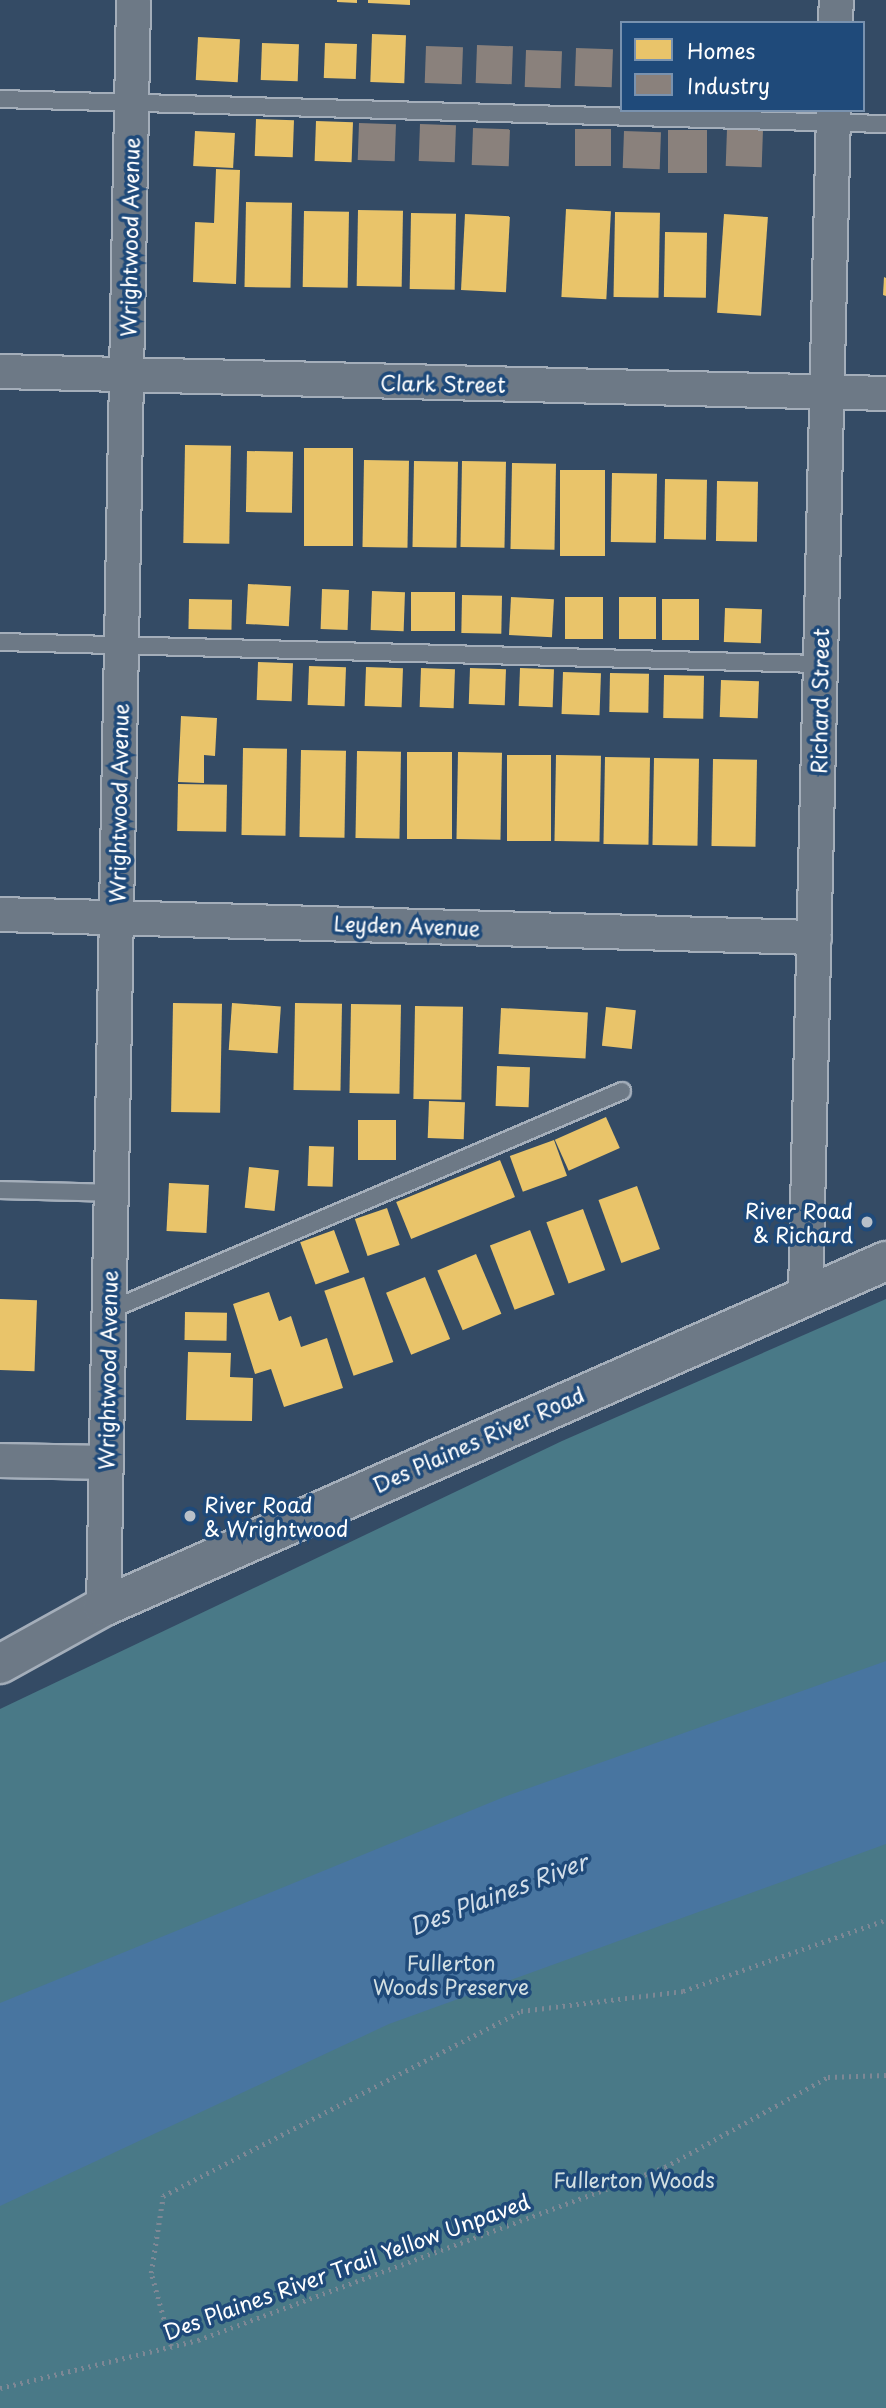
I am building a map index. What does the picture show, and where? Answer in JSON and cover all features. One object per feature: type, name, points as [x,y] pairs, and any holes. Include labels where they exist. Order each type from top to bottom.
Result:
[{"type":"main road","name":"Des Plaines River Road","points":[[0,1664],[103,1607],[805,1292],[886,1261]]},
{"type":"street","name":"Wrightwood Avenue","points":[[103,1607],[133,0]]},
{"type":"street","points":[[835,21],[836,0]]},
{"type":"street","name":"Richard Street","points":[[805,1292],[833,116]]},
{"type":"street","name":"Clark Street","points":[[0,371],[886,393]]},
{"type":"street","name":"Leyden Avenue","points":[[0,914],[814,937]]},
{"type":"street","points":[[0,1460],[106,1462]]},
{"type":"lane","points":[[0,99],[833,116],[886,124]]},
{"type":"lane","points":[[0,642],[820,664]]},
{"type":"lane","points":[[108,1311],[622,1091]]},
{"type":"lane","points":[[0,1190],[111,1193]]},
{"type":"path","points":[[171,2346],[151,2273],[163,2196],[521,2011],[683,1991],[886,1920]]},
{"type":"path","name":"Des Plaines River Trail Yellow Unpaved","points":[[0,2388],[171,2346],[665,2167],[828,2077],[886,2075]]},
{"type":"green space","name":"Fullerton Woods Preserve","points":[[886,1299],[886,2408],[0,2408],[0,1709],[562,1441]]},
{"type":"water","name":"Des Plaines River","points":[[886,1661],[886,1844],[389,2024],[0,2206],[0,2003],[504,1797]]},
{"type":"building: Homes","points":[[357,0],[357,3],[337,2]]},
{"type":"building: Homes","points":[[368,0],[410,0],[410,5],[368,3]]},
{"type":"building: Homes","points":[[372,34],[406,35],[404,83],[370,82]]},
{"type":"building: Homes","points":[[198,37],[240,39],[238,82],[196,80]]},
{"type":"building: Homes","points":[[262,43],[299,44],[298,81],[261,80]]},
{"type":"building: Homes","points":[[325,43],[357,44],[356,79],[324,78]]},
{"type":"building: Homes","points":[[256,119],[294,120],[293,157],[255,156]]},
{"type":"building: Homes","points":[[316,121],[353,122],[352,162],[315,161]]},
{"type":"building: Homes","points":[[195,131],[235,133],[233,168],[193,166]]},
{"type":"building: Homes","points":[[216,169],[240,170],[236,284],[193,282],[195,222],[214,223]]},
{"type":"building: Homes","points":[[246,202],[292,203],[291,288],[245,287]]},
{"type":"building: Homes","points":[[566,209],[611,211],[606,299],[561,297]]},
{"type":"building: Homes","points":[[358,210],[403,211],[402,287],[357,286]]},
{"type":"building: Homes","points":[[304,211],[349,212],[348,288],[303,287]]},
{"type":"building: Homes","points":[[615,212],[660,213],[659,298],[614,297]]},
{"type":"building: Homes","points":[[411,213],[456,214],[455,290],[410,289]]},
{"type":"building: Homes","points":[[465,214],[510,216],[506,292],[461,290]]},
{"type":"building: Homes","points":[[724,214],[768,217],[761,316],[717,313]]},
{"type":"building: Homes","points":[[665,232],[707,233],[706,298],[664,297]]},
{"type":"building: Homes","points":[[884,277],[886,278],[886,296],[883,295]]},
{"type":"building: Homes","points":[[185,445],[231,446],[229,544],[183,543]]},
{"type":"building: Homes","points":[[304,448],[353,448],[353,546],[304,546]]},
{"type":"building: Homes","points":[[247,451],[293,452],[292,513],[246,512]]},
{"type":"building: Homes","points":[[364,460],[409,461],[407,548],[362,547]]},
{"type":"building: Homes","points":[[414,461],[458,462],[456,548],[412,547]]},
{"type":"building: Homes","points":[[462,461],[506,462],[504,548],[460,547]]},
{"type":"building: Homes","points":[[512,463],[556,464],[554,550],[510,549]]},
{"type":"building: Homes","points":[[560,470],[605,470],[605,556],[560,556]]},
{"type":"building: Homes","points":[[612,473],[657,474],[656,543],[611,542]]},
{"type":"building: Homes","points":[[665,479],[707,480],[706,540],[664,539]]},
{"type":"building: Homes","points":[[717,481],[758,482],[757,542],[716,541]]},
{"type":"building: Homes","points":[[248,584],[291,586],[289,626],[246,624]]},
{"type":"building: Homes","points":[[322,589],[349,590],[348,630],[321,629]]},
{"type":"building: Homes","points":[[372,591],[405,592],[404,631],[371,630]]},
{"type":"building: Homes","points":[[411,592],[455,592],[455,631],[411,631]]},
{"type":"building: Homes","points":[[462,595],[502,596],[501,634],[461,633]]},
{"type":"building: Homes","points":[[511,597],[554,599],[552,637],[509,635]]},
{"type":"building: Homes","points":[[565,597],[603,597],[603,639],[565,639]]},
{"type":"building: Homes","points":[[619,597],[656,597],[656,639],[619,639]]},
{"type":"building: Homes","points":[[189,599],[232,600],[231,630],[188,629]]},
{"type":"building: Homes","points":[[662,599],[699,599],[699,640],[662,640]]},
{"type":"building: Homes","points":[[725,608],[762,609],[761,643],[724,642]]},
{"type":"building: Homes","points":[[258,662],[293,663],[292,701],[257,700]]},
{"type":"building: Homes","points":[[309,666],[346,667],[345,706],[308,705]]},
{"type":"building: Homes","points":[[366,667],[403,668],[402,707],[365,706]]},
{"type":"building: Homes","points":[[421,668],[455,669],[454,708],[420,707]]},
{"type":"building: Homes","points":[[470,668],[506,669],[505,705],[469,704]]},
{"type":"building: Homes","points":[[520,668],[554,669],[553,707],[519,706]]},
{"type":"building: Homes","points":[[563,672],[601,673],[600,715],[562,714]]},
{"type":"building: Homes","points":[[610,673],[649,674],[648,713],[609,712]]},
{"type":"building: Homes","points":[[664,675],[704,676],[703,719],[663,718]]},
{"type":"building: Homes","points":[[721,680],[759,681],[758,718],[720,717]]},
{"type":"building: Homes","points":[[181,716],[217,718],[215,756],[204,755],[204,783],[178,782]]},
{"type":"building: Homes","points":[[243,748],[287,749],[285,836],[241,835]]},
{"type":"building: Homes","points":[[301,750],[346,751],[344,838],[299,837]]},
{"type":"building: Homes","points":[[357,751],[401,752],[399,839],[355,838]]},
{"type":"building: Homes","points":[[407,752],[452,752],[452,839],[407,839]]},
{"type":"building: Homes","points":[[458,752],[502,753],[500,840],[456,839]]},
{"type":"building: Homes","points":[[507,755],[551,755],[551,841],[507,841]]},
{"type":"building: Homes","points":[[556,755],[601,756],[599,842],[554,841]]},
{"type":"building: Homes","points":[[605,757],[650,758],[648,845],[603,844]]},
{"type":"building: Homes","points":[[654,758],[699,759],[697,846],[652,845]]},
{"type":"building: Homes","points":[[713,759],[757,760],[755,847],[711,846]]},
{"type":"building: Homes","points":[[178,784],[227,785],[226,832],[177,831]]},
{"type":"building: Homes","points":[[173,1003],[222,1004],[220,1113],[171,1112]]},
{"type":"building: Homes","points":[[232,1003],[281,1006],[278,1053],[229,1050]]},
{"type":"building: Homes","points":[[295,1003],[342,1004],[340,1091],[293,1090]]},
{"type":"building: Homes","points":[[351,1004],[401,1005],[399,1094],[349,1093]]},
{"type":"building: Homes","points":[[415,1006],[463,1007],[461,1100],[413,1099]]},
{"type":"building: Homes","points":[[606,1007],[636,1010],[632,1049],[602,1046]]},
{"type":"building: Homes","points":[[501,1008],[588,1013],[585,1058],[499,1054]]},
{"type":"building: Homes","points":[[497,1066],[530,1067],[529,1107],[496,1106]]},
{"type":"building: Homes","points":[[429,1101],[465,1102],[464,1139],[428,1138]]},
{"type":"building: Homes","points":[[606,1117],[620,1148],[569,1171],[555,1140]]},
{"type":"building: Homes","points":[[358,1120],[396,1120],[396,1160],[358,1160]]},
{"type":"building: Homes","points":[[554,1140],[567,1176],[523,1192],[510,1156]]},
{"type":"building: Homes","points":[[309,1146],[334,1147],[333,1187],[308,1186]]},
{"type":"building: Homes","points":[[500,1160],[515,1197],[411,1239],[396,1202]]},
{"type":"building: Homes","points":[[249,1167],[279,1170],[275,1211],[245,1208]]},
{"type":"building: Homes","points":[[169,1183],[209,1185],[206,1233],[166,1231]]},
{"type":"building: Homes","points":[[637,1186],[660,1249],[621,1263],[598,1200]]},
{"type":"building: Homes","points":[[387,1208],[400,1245],[368,1256],[355,1219]]},
{"type":"building: Homes","points":[[583,1209],[605,1270],[569,1283],[546,1222]]},
{"type":"building: Homes","points":[[334,1230],[349,1272],[316,1285],[300,1242]]},
{"type":"building: Homes","points":[[530,1230],[555,1294],[515,1310],[490,1245]]},
{"type":"building: Homes","points":[[476,1254],[501,1314],[463,1330],[437,1270]]},
{"type":"building: Homes","points":[[364,1277],[393,1362],[354,1376],[324,1291]]},
{"type":"building: Homes","points":[[425,1277],[450,1339],[411,1355],[386,1293]]},
{"type":"building: Homes","points":[[269,1292],[279,1321],[291,1316],[301,1347],[327,1338],[343,1388],[284,1407],[271,1369],[255,1374],[233,1304]]},
{"type":"building: Homes","points":[[0,1299],[37,1300],[34,1371],[0,1370]]},
{"type":"building: Homes","points":[[185,1312],[227,1313],[227,1341],[185,1340]]},
{"type":"building: Homes","points":[[188,1352],[231,1353],[230,1377],[253,1378],[252,1421],[186,1420]]},
{"type":"building: Industry","points":[[477,45],[513,46],[512,84],[476,83]]},
{"type":"building: Industry","points":[[426,46],[463,47],[462,84],[425,83]]},
{"type":"building: Industry","points":[[576,48],[613,49],[612,87],[575,86]]},
{"type":"building: Industry","points":[[526,50],[562,51],[561,88],[525,87]]},
{"type":"building: Industry","points":[[359,123],[396,124],[395,161],[358,160]]},
{"type":"building: Industry","points":[[420,124],[456,125],[455,162],[419,161]]},
{"type":"building: Industry","points":[[473,128],[510,129],[509,166],[472,165]]},
{"type":"building: Industry","points":[[575,129],[611,129],[611,166],[575,166]]},
{"type":"building: Industry","points":[[727,129],[763,130],[762,167],[726,166]]},
{"type":"building: Industry","points":[[668,130],[707,130],[707,173],[668,173]]},
{"type":"building: Industry","points":[[624,131],[661,132],[660,169],[623,168]]},
{"type":"place","name":"River Road & Richard","points":[[867,1222]]},
{"type":"place","name":"River Road & Wrightwood","points":[[190,1516]]},
{"type":"park label","name":"Fullerton Woods","points":[[634,2179]]}]
